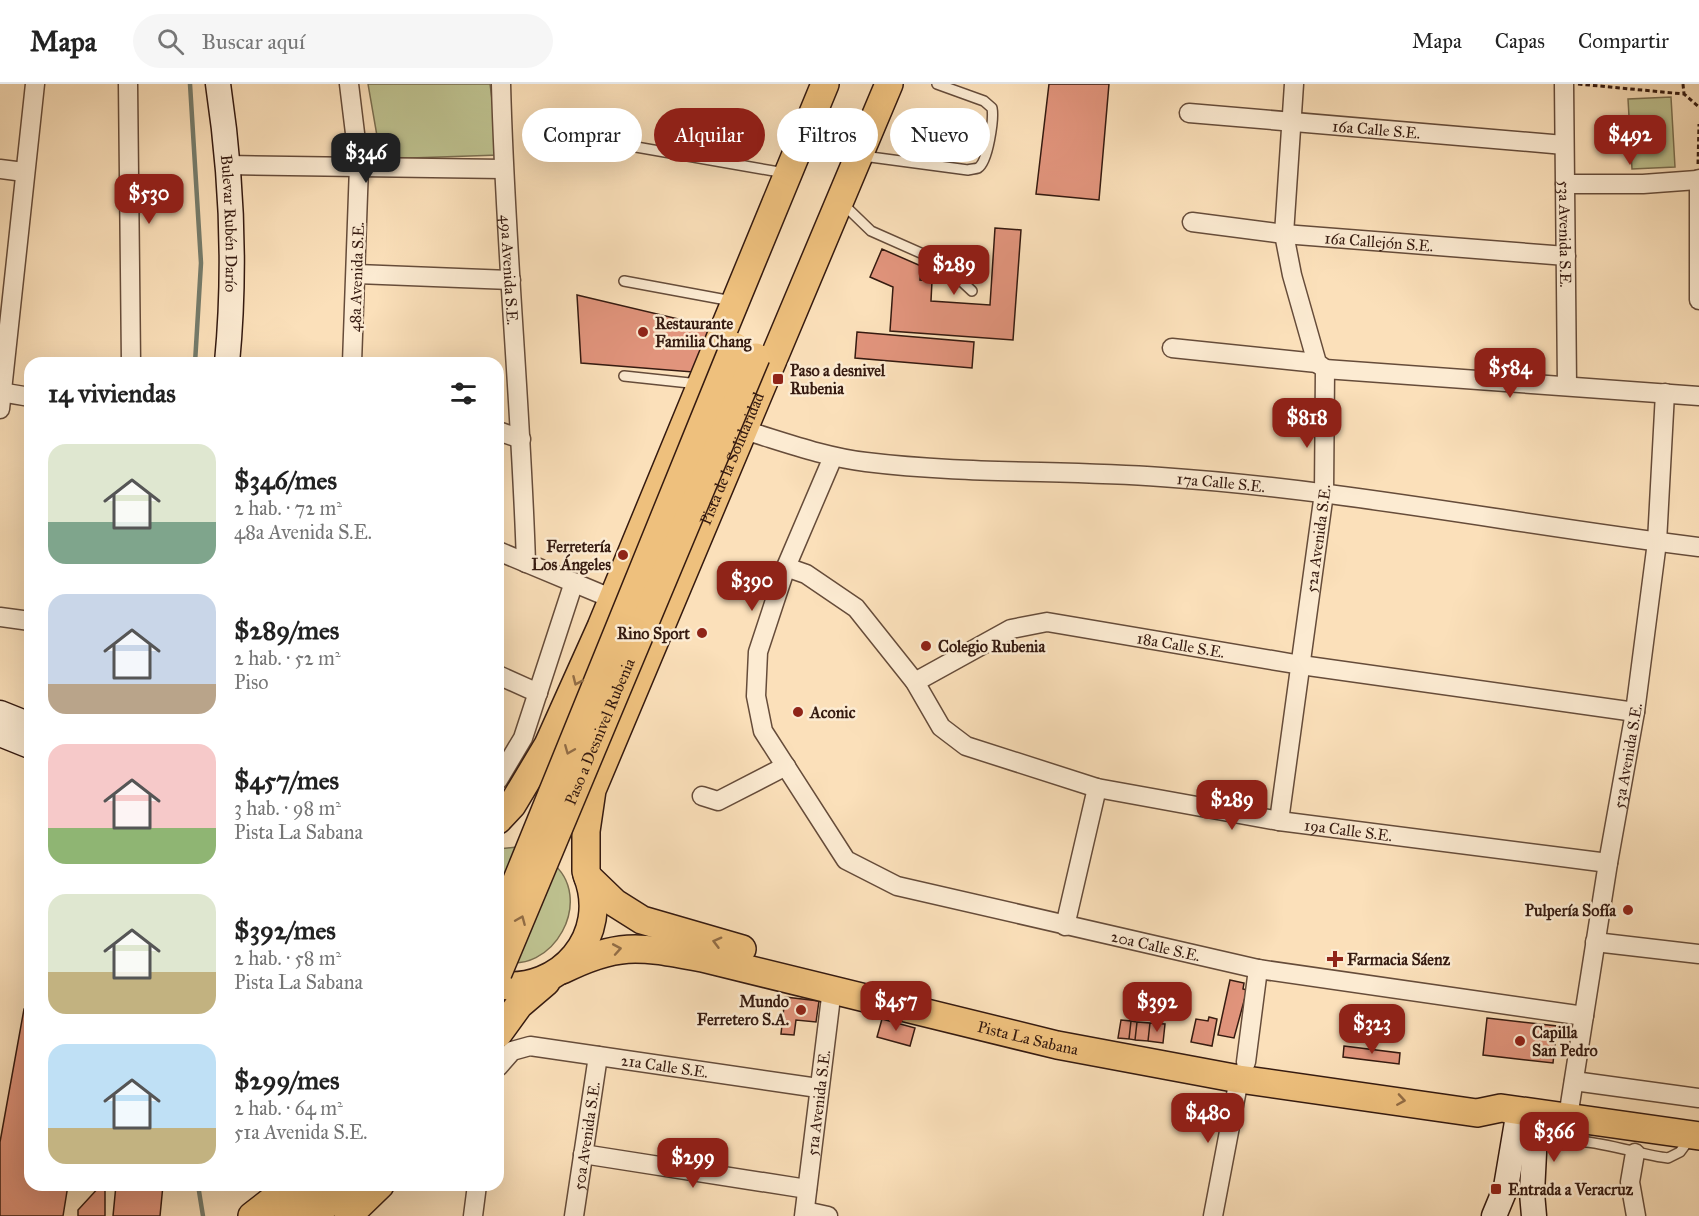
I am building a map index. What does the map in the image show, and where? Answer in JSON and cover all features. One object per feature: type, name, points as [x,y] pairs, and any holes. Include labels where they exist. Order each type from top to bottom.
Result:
[{"type":"main road","points":[[504,814],[512,805],[548,745],[613,599],[825,84]]},
{"type":"main road","points":[[745,351],[845,84]]},
{"type":"main road","points":[[745,351],[871,84]]},
{"type":"main road","name":"Pista de la Solidaridad","points":[[878,110],[889,84]]},
{"type":"main road","name":"Pista de la Solidaridad","points":[[587,874],[586,831],[592,790],[856,162]]},
{"type":"main road","name":"Paso a Desnivel Rubenia","points":[[504,913],[745,351]]},
{"type":"main road","name":"Paso a Desnivel Rubenia","points":[[504,958],[745,351]]},
{"type":"main road","name":"Pista La Sabana","points":[[504,828],[522,827],[546,833],[572,851],[587,874],[615,903],[652,924],[1058,1031],[1242,1070],[1477,1113],[1518,1110],[1696,1135]]},
{"type":"main road","points":[[505,1042],[519,1005],[560,972],[582,949],[592,923],[594,904],[587,874]]},
{"type":"main road","name":"Pista La Sabana","points":[[560,972],[602,952],[635,946],[702,958],[1057,1046],[1242,1070]]},
{"type":"main road","points":[[504,984],[529,984],[560,972]]},
{"type":"main road","points":[[252,1216],[284,1191]]},
{"type":"main road","points":[[285,1216],[315,1191]]},
{"type":"main road","points":[[313,1216],[342,1191]]},
{"type":"main road","points":[[348,1216],[374,1191]]},
{"type":"street","points":[[24,397],[1,398],[35,84]]},
{"type":"street","points":[[128,84],[131,357]]},
{"type":"street","name":"Bulevar Rubén Darío","points":[[218,84],[228,165],[232,228],[232,312],[228,357]]},
{"type":"street","name":"48a Avenida S.E.","points":[[349,84],[359,166],[352,357]]},
{"type":"street","name":"49a Avenida S.E.","points":[[501,84],[503,169],[521,439],[526,563]]},
{"type":"street","name":"52a Avenida S.E.","points":[[1279,821],[1324,493],[1321,366],[1292,275],[1284,234],[1294,84]]},
{"type":"street","name":"53a Avenida S.E.","points":[[1563,84],[1567,385]]},
{"type":"street","name":"16a Calle S.E.","points":[[1189,113],[1564,145]]},
{"type":"street","points":[[228,165],[503,169]]},
{"type":"street","points":[[0,169],[24,172]]},
{"type":"street","points":[[1565,184],[1643,184],[1698,179],[1699,300]]},
{"type":"street","name":"16a Callejón S.E.","points":[[1192,222],[1284,234],[1566,256]]},
{"type":"street","points":[[357,274],[511,280]]},
{"type":"street","points":[[1173,348],[1321,366],[1699,396]]},
{"type":"street","name":"53a Avenida S.E.","points":[[1568,1117],[1608,863],[1635,712],[1657,542],[1665,393]]},
{"type":"street","name":"17a Calle S.E.","points":[[744,430],[833,457],[866,462],[976,470],[1161,477],[1324,493],[1699,547]]},
{"type":"street","points":[[504,433],[521,439]]},
{"type":"street","points":[[702,796],[718,801],[786,766],[763,731],[756,696],[758,652],[786,567],[833,457]]},
{"type":"street","points":[[504,554],[613,599]]},
{"type":"street","points":[[786,567],[806,574],[856,608],[915,682]]},
{"type":"street","points":[[504,770],[523,738],[574,582]]},
{"type":"street","points":[[0,617],[24,620]]},
{"type":"street","name":"18a Calle S.E.","points":[[915,682],[1011,629],[1047,622],[1301,664],[1635,712]]},
{"type":"street","points":[[504,678],[538,693]]},
{"type":"street","name":"19a Calle S.E.","points":[[915,682],[941,727],[966,746],[1097,788],[1279,821],[1608,863]]},
{"type":"street","points":[[0,713],[24,723]]},
{"type":"street","points":[[0,734],[24,744]]},
{"type":"street","name":"20a Calle S.E.","points":[[786,766],[846,860],[897,886],[1258,969],[1584,1016]]},
{"type":"street","points":[[1065,926],[1097,788]]},
{"type":"street","points":[[1595,942],[1699,954]]},
{"type":"street","points":[[1213,1216],[1242,1070],[1258,969]]},
{"type":"street","name":"51a Avenida S.E.","points":[[804,1214],[832,989]]},
{"type":"street","name":"21a Calle S.E.","points":[[505,1042],[818,1088]]},
{"type":"street","name":"50a Avenida S.E.","points":[[574,1216],[598,1056]]},
{"type":"street","points":[[1574,1081],[1699,1098]]},
{"type":"street","points":[[1518,1110],[1534,1155],[1534,1216]]},
{"type":"street","points":[[1494,1216],[1506,1187],[1518,1110]]},
{"type":"street","points":[[1635,1153],[1630,1182],[1636,1216]]},
{"type":"street","points":[[583,1154],[807,1189]]},
{"type":"street","points":[[473,1216],[476,1191]]},
{"type":"street","points":[[804,1214],[828,1216]]},
{"type":"lane","points":[[878,158],[968,170],[978,168],[984,161],[994,117],[992,108],[984,101],[936,84]]},
{"type":"lane","points":[[642,148],[788,174]]},
{"type":"lane","points":[[839,201],[872,231],[941,262],[972,291]]},
{"type":"lane","points":[[624,281],[734,302]]},
{"type":"lane","points":[[624,376],[701,385]]},
{"type":"lane","points":[[1534,1155],[1545,1145],[1569,1140],[1668,1158],[1680,1152],[1696,1135]]},
{"type":"path","points":[[1577,84],[1684,94],[1699,107]]},
{"type":"path","points":[[1683,84],[1684,94]]},
{"type":"path","points":[[1698,179],[1699,124]]},
{"type":"green space","points":[[368,84],[490,84],[499,155],[381,159]]},
{"type":"green space","points":[[1671,97],[1675,167],[1632,169],[1628,99]]},
{"type":"green space","points":[[517,847],[551,862],[564,877],[570,895],[569,913],[562,931],[551,947],[536,958],[518,963],[504,961],[504,848]]},
{"type":"building","points":[[1049,84],[1109,84],[1099,200],[1036,194]]},
{"type":"building","points":[[995,228],[1021,230],[1013,340],[890,331],[893,287],[870,277],[882,249],[921,266],[920,280],[932,281],[931,301],[990,305]]},
{"type":"building","name":"Restaurante Familia Chang","points":[[577,295],[708,326],[707,337],[693,372],[581,363]]},
{"type":"building","points":[[857,332],[974,342],[972,368],[855,358]]},
{"type":"building","points":[[1230,980],[1244,983],[1243,989],[1247,990],[1234,1038],[1218,1035]]},
{"type":"building","name":"Mundo Ferretero S.A.","points":[[785,997],[819,1001],[816,1022],[796,1020],[794,1035],[781,1034]]},
{"type":"building","points":[[24,1009],[24,1191],[67,1191],[63,1216],[0,1216],[0,1142]]},
{"type":"building","points":[[1209,1017],[1217,1019],[1212,1046],[1191,1042],[1196,1019],[1208,1021]]},
{"type":"building","name":"Capilla San Pedro","points":[[1487,1018],[1557,1026],[1553,1063],[1483,1055]]},
{"type":"building","points":[[882,1019],[915,1028],[910,1046],[877,1037]]},
{"type":"building","points":[[1121,1020],[1131,1021],[1129,1039],[1118,1038]]},
{"type":"building","points":[[1131,1021],[1137,1022],[1135,1040],[1129,1039]]},
{"type":"building","points":[[1137,1022],[1150,1023],[1148,1041],[1135,1040]]},
{"type":"building","points":[[1150,1023],[1165,1024],[1163,1043],[1148,1041]]},
{"type":"building","points":[[1344,1046],[1400,1053],[1399,1064],[1343,1057]]},
{"type":"building","points":[[95,1191],[105,1191],[105,1216],[78,1216],[78,1210]]},
{"type":"building","points":[[115,1191],[162,1191],[160,1216],[113,1216]]},
{"type":"waterway","points":[[190,84],[201,263],[195,357]]},
{"type":"waterway","points":[[199,1191],[203,1216]]},
{"type":"place","name":"Restaurante Familia Chang","points":[[643,332]]},
{"type":"place","name":"Paso a desnivel Rubenia","points":[[778,379]]},
{"type":"place","name":"Ferretería Los Ángeles","points":[[623,555]]},
{"type":"place","name":"Rino Sport","points":[[702,633]]},
{"type":"place","name":"Colegio Rubenia","points":[[926,646]]},
{"type":"place","name":"Aconic","points":[[798,712]]},
{"type":"place","name":"Pulpería Sofía","points":[[1628,910]]},
{"type":"place","name":"Farmacia Sáenz","points":[[1335,959]]},
{"type":"place","name":"Mundo Ferretero S.A.","points":[[801,1010]]},
{"type":"place","name":"Capilla San Pedro","points":[[1520,1041]]},
{"type":"place","name":"Entrada a Veracruz","points":[[1496,1189]]}]
